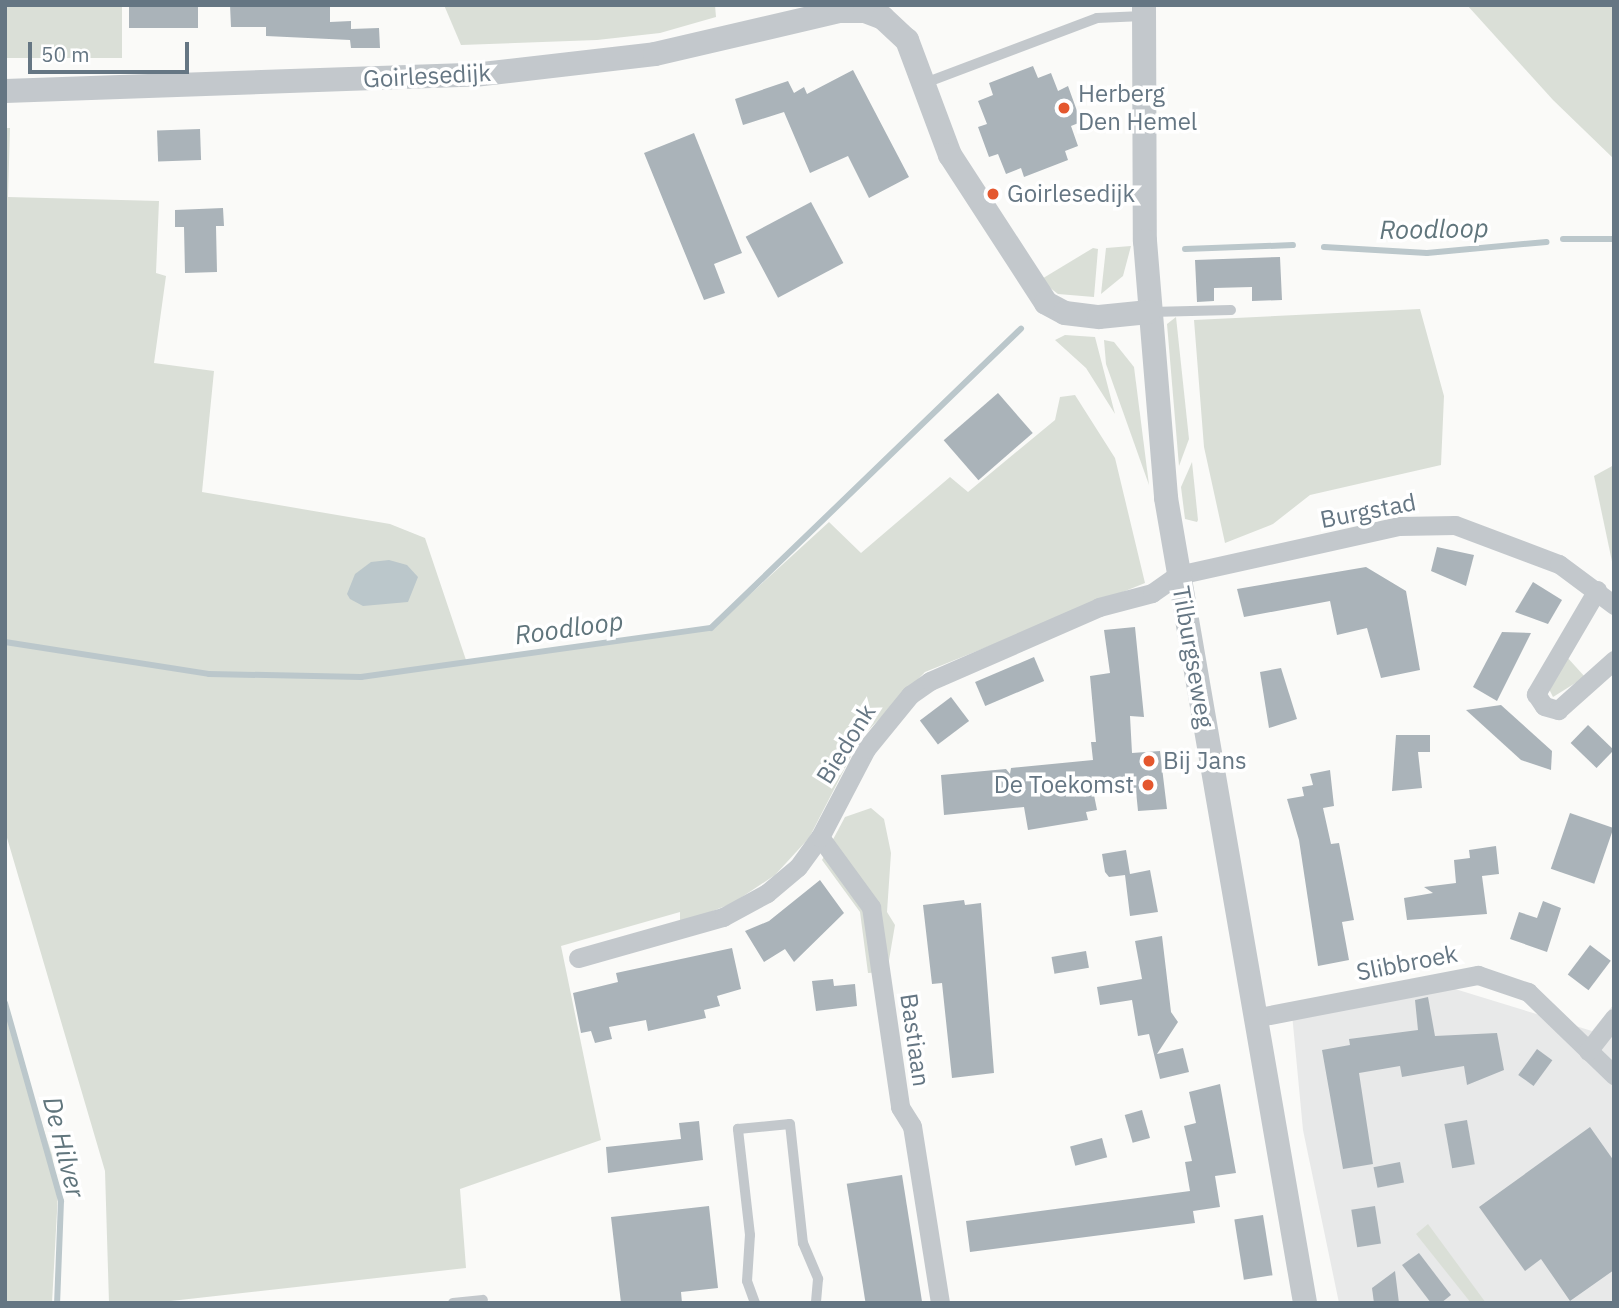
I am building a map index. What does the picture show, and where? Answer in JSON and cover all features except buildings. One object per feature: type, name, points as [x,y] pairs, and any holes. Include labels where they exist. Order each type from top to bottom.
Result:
[{"type":"street","name":"Tilburgseweg","points":[[1144,10],[1149,312],[1178,575],[1259,1017],[1305,1303]]},
{"type":"street","name":"Goirlesedijk","points":[[5,91],[474,75],[655,54],[841,11],[886,12]]},
{"type":"street","points":[[886,12],[907,40],[950,155],[1046,303],[1065,313],[1099,317],[1149,312]]},
{"type":"street","name":"Burgstad","points":[[1178,575],[1428,524],[1455,525],[1515,543],[1597,590],[1614,605]]},
{"type":"street","name":"Biedonk","points":[[578,958],[723,917],[787,876],[820,837],[866,749],[893,712],[930,681],[1099,607],[1152,593],[1178,575]]},
{"type":"street","points":[[1597,590],[1536,695],[1544,706],[1558,710],[1614,660]]},
{"type":"street","name":"Bastiaan","points":[[820,837],[871,906],[900,1107],[912,1126],[940,1303]]},
{"type":"street","name":"Slibbroek","points":[[1259,1017],[1478,975],[1528,992],[1614,1075]]},
{"type":"street","points":[[1588,1051],[1614,1018]]},
{"type":"lane","points":[[923,84],[1097,18],[1144,10]]},
{"type":"lane","points":[[1149,312],[1231,310]]},
{"type":"lane","points":[[755,1303],[747,1281],[750,1235],[738,1129],[790,1124],[803,1242],[818,1279],[816,1303]]},
{"type":"lane","points":[[453,1303],[483,1300]]},
{"type":"shaded area","points":[[5,5],[122,5],[122,58],[5,58]]},
{"type":"shaded area","points":[[444,5],[715,5],[716,17],[660,33],[597,40],[461,45]]},
{"type":"shaded area","points":[[1467,5],[1614,5],[1614,159],[1553,100]]},
{"type":"shaded area","points":[[5,128],[10,128],[8,197],[159,201],[156,273],[166,276],[154,363],[214,371],[202,492],[390,524],[425,538],[467,663],[712,629],[829,522],[861,553],[950,477],[968,492],[1055,420],[1060,397],[1075,395],[1115,458],[1145,583],[925,672],[860,739],[809,838],[775,875],[733,903],[680,924],[680,912],[561,946],[601,1140],[460,1189],[466,1268],[153,1303],[109,1303],[105,1171],[5,831]]},
{"type":"shaded area","points":[[1131,246],[1123,276],[1101,294],[1106,248]]},
{"type":"shaded area","points":[[1093,248],[1098,249],[1094,297],[1058,294],[1040,280]]},
{"type":"shaded area","points":[[1420,309],[1444,396],[1441,465],[1310,495],[1273,524],[1225,543],[1204,447],[1194,320]]},
{"type":"shaded area","points":[[1176,317],[1189,439],[1179,466],[1167,324]]},
{"type":"shaded area","points":[[1065,335],[1095,337],[1115,414],[1086,368],[1055,340]]},
{"type":"shaded area","points":[[1104,340],[1114,342],[1134,367],[1149,485],[1106,364]]},
{"type":"shaded area","points":[[1192,462],[1197,522],[1185,519],[1181,487]]},
{"type":"shaded area","points":[[1614,465],[1614,571],[1594,476]]},
{"type":"shaded area","points":[[389,560],[407,565],[418,577],[408,602],[363,606],[350,599],[347,594],[355,574],[371,562]]},
{"type":"shaded area","points":[[1566,656],[1585,677],[1553,697],[1548,687]]},
{"type":"shaded area","points":[[871,808],[884,819],[891,853],[887,912],[895,925],[887,972],[868,973],[860,912],[822,860],[845,817]]},
{"type":"shaded area","points":[[1442,985],[1592,1031],[1614,1004],[1614,1303],[1339,1303],[1303,1130],[1292,1014]]},
{"type":"shaded area","points":[[5,1008],[52,1155],[58,1193],[52,1303],[5,1303]]},
{"type":"shaded area","points":[[1428,1224],[1486,1303],[1471,1303],[1416,1234]]},
{"type":"waterway","name":"Roodloop","points":[[1563,239],[1614,239]]},
{"type":"waterway","name":"Roodloop","points":[[1324,247],[1427,253],[1546,242]]},
{"type":"waterway","name":"Roodloop","points":[[1185,249],[1293,245]]},
{"type":"waterway","name":"Roodloop","points":[[5,642],[209,674],[361,677],[711,628],[1021,329]]},
{"type":"waterway","name":"De Hilver","points":[[5,1003],[61,1201],[57,1303]]},
{"type":"place","name":"Herberg Den Hemel","points":[[1064,108]]},
{"type":"place","name":"Goirlesedijk","points":[[993,194]]},
{"type":"place","name":"Bij Jans","points":[[1149,761]]},
{"type":"place","name":"De Toekomst","points":[[1148,785]]}]
